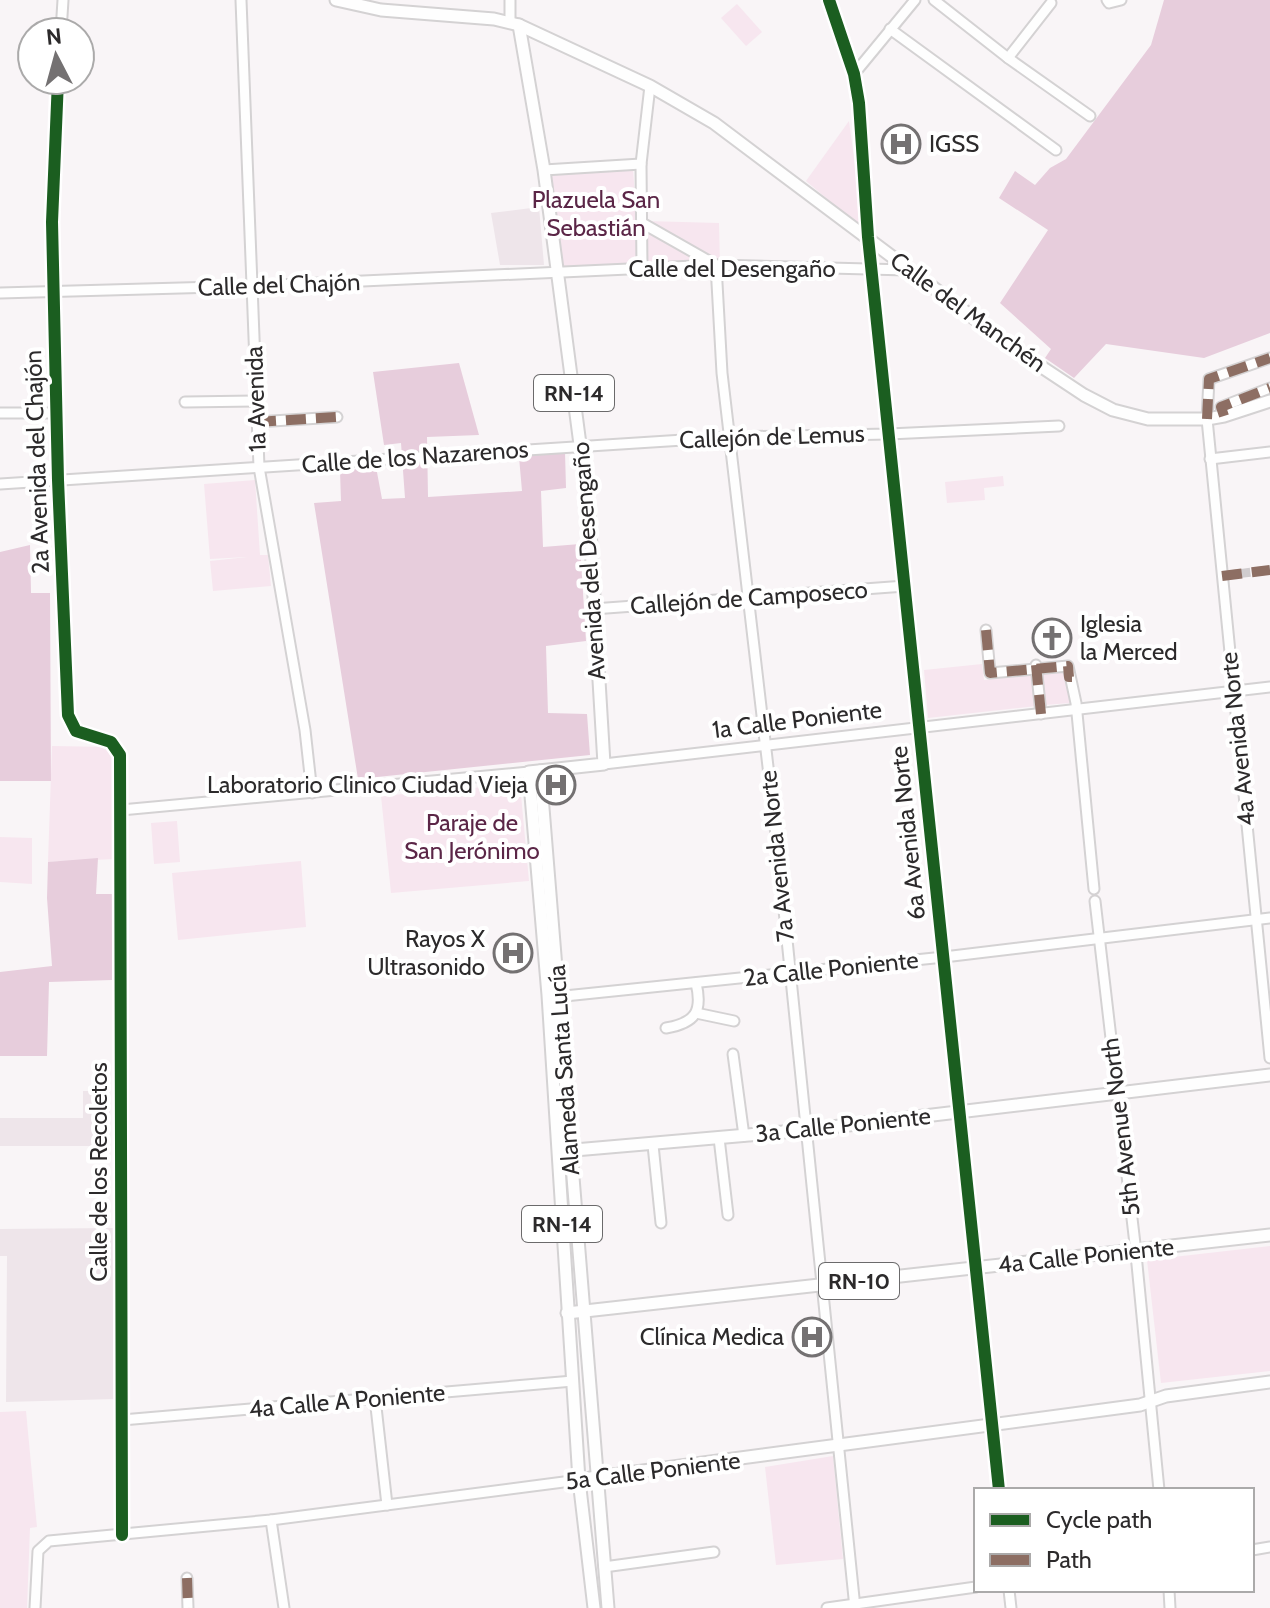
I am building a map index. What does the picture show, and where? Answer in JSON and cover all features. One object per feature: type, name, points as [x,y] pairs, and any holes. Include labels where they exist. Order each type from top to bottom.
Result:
[{"type":"main road","points":[[336,0],[381,10],[494,19],[515,24],[650,86],[714,123],[868,237]]},
{"type":"main road","name":"Avenida del Desengaño","points":[[515,24],[544,170],[581,445],[589,513],[604,764]]},
{"type":"main road","name":"Calle del Manchén","points":[[868,237],[907,270],[1019,352],[1084,395],[1113,410],[1148,419],[1223,412],[1270,401]]},
{"type":"main road","name":"1a Calle Poniente","points":[[534,772],[604,764]]},
{"type":"main road","name":"Alameda Santa Lucía","points":[[534,772],[564,1151],[567,1313],[579,1480],[594,1608]]},
{"type":"main road","name":"3a Calle Poniente","points":[[564,1151],[806,1130],[1270,1075]]},
{"type":"main road","name":"Alameda Santa Lucía","points":[[564,1151],[584,1313],[608,1608]]},
{"type":"main road","name":"4a Calle Poniente","points":[[567,1313],[1270,1235]]},
{"type":"main road","name":"5a Calle Poniente","points":[[579,1480],[1140,1405],[1166,1396],[1270,1382]]},
{"type":"main road","points":[[592,1589],[606,1587]]},
{"type":"street","name":"1a Avenida","points":[[241,0],[259,467],[305,730],[312,793]]},
{"type":"street","points":[[510,0],[515,24]]},
{"type":"street","name":"Calle del Manchén","points":[[829,0],[854,74],[859,103],[868,237]]},
{"type":"street","points":[[854,74],[915,0]]},
{"type":"street","points":[[934,0],[1090,116]]},
{"type":"street","points":[[1107,0],[1109,3],[1121,0]]},
{"type":"street","points":[[1008,58],[1051,3]]},
{"type":"street","points":[[890,29],[1056,150]]},
{"type":"street","points":[[642,268],[641,164],[650,86]]},
{"type":"street","name":"2a Avenida del Chajón","points":[[57,96],[52,222],[68,715],[79,734],[108,740],[119,751],[121,810]]},
{"type":"street","points":[[544,170],[641,164]]},
{"type":"street","points":[[642,223],[716,265]]},
{"type":"street","name":"6a Avenida Norte","points":[[868,237],[999,1488]]},
{"type":"street","name":"Calle del Desengaño","points":[[558,273],[716,265],[907,270]]},
{"type":"street","name":"7a Avenida Norte","points":[[716,265],[722,373],[765,746],[855,1606]]},
{"type":"street","name":"Calle del Chajón","points":[[0,293],[558,273]]},
{"type":"street","points":[[1207,414],[1209,379],[1270,358]]},
{"type":"street","points":[[1223,412],[1270,388]]},
{"type":"street","points":[[185,402],[255,401]]},
{"type":"street","points":[[0,413],[58,413]]},
{"type":"street","name":"4a Avenida Norte","points":[[1207,414],[1270,1058]]},
{"type":"street","points":[[256,422],[337,417]]},
{"type":"street","name":"Callejón de Lemus","points":[[581,445],[1059,426]]},
{"type":"street","name":"Calle de los Nazarenos","points":[[58,480],[581,445]]},
{"type":"street","points":[[1210,459],[1270,452]]},
{"type":"street","points":[[0,484],[58,480]]},
{"type":"street","name":"Callejón de Camposeco","points":[[593,609],[905,586]]},
{"type":"street","points":[[986,630],[990,673],[1068,666],[1076,710],[1094,889]]},
{"type":"street","points":[[1036,667],[1041,714]]},
{"type":"street","name":"1a Calle Poniente","points":[[604,764],[1270,687]]},
{"type":"street","name":"1a Calle Poniente","points":[[121,810],[534,772]]},
{"type":"street","name":"Calle de los Recoletos","points":[[121,810],[122,1535]]},
{"type":"street","name":"5th Avenue North","points":[[1095,901],[1159,1488]]},
{"type":"street","name":"2a Calle Poniente","points":[[554,996],[944,957],[1270,918]]},
{"type":"street","points":[[666,1028],[689,1022],[696,1013],[700,998],[696,983]]},
{"type":"street","points":[[696,1013],[734,1021]]},
{"type":"street","points":[[733,1054],[744,1136]]},
{"type":"street","points":[[719,1138],[728,1215]]},
{"type":"street","points":[[653,1145],[661,1223]]},
{"type":"street","name":"4a Calle A Poniente","points":[[122,1420],[573,1381]]},
{"type":"street","points":[[375,1398],[387,1505]]},
{"type":"street","name":"5a Calle Poniente","points":[[35,1608],[38,1551],[53,1540],[271,1520],[579,1480]]},
{"type":"street","points":[[271,1520],[284,1608]]},
{"type":"street","points":[[604,1567],[714,1552]]},
{"type":"street","points":[[187,1578],[188,1608]]},
{"type":"street","points":[[827,1608],[974,1587]]},
{"type":"shaded area","points":[[1164,0],[1270,0],[1270,333],[1204,358],[1106,344],[1074,378],[1045,358],[1051,349],[1000,303],[1048,230],[999,198],[1015,171],[1035,185],[1050,168],[1066,159],[1151,45]]},
{"type":"shaded area","points":[[539,207],[544,265],[500,265],[491,213]]},
{"type":"shaded area","points":[[459,363],[479,435],[427,437],[428,497],[522,491],[519,457],[565,452],[566,488],[541,491],[543,547],[580,544],[586,641],[546,646],[548,713],[587,714],[590,755],[358,779],[314,503],[341,501],[340,471],[376,467],[382,499],[405,498],[401,443],[384,445],[373,372]]},
{"type":"shaded area","points":[[30,545],[31,593],[50,593],[51,781],[0,781],[0,552]]},
{"type":"shaded area","points":[[98,858],[96,894],[114,894],[112,980],[49,982],[47,1056],[0,1056],[0,972],[52,966],[48,862]]},
{"type":"shaded area","points":[[83,1091],[110,1091],[110,1146],[0,1146],[0,1118],[83,1118]]},
{"type":"shaded area","points":[[113,1228],[114,1399],[6,1402],[7,1256],[0,1256],[0,1229]]},
{"type":"green space","points":[[737,4],[762,32],[746,46],[721,18]]},
{"type":"green space","points":[[849,121],[864,230],[806,181]]},
{"type":"green space","name":"Plazuela San Sebastián","points":[[633,169],[640,262],[562,268],[549,174]]},
{"type":"green space","points":[[646,221],[719,223],[720,265]]},
{"type":"green space","points":[[645,228],[707,263],[645,263]]},
{"type":"green space","points":[[1003,476],[1004,486],[984,488],[985,500],[947,503],[945,482]]},
{"type":"green space","points":[[255,480],[260,555],[268,555],[271,586],[213,591],[210,561],[247,557],[210,559],[204,484]]},
{"type":"green space","points":[[982,664],[984,680],[1033,675],[1037,706],[928,718],[924,670]]},
{"type":"green space","points":[[1067,671],[1070,703],[1044,705],[1041,674]]},
{"type":"green space","points":[[52,746],[110,747],[116,754],[116,859],[48,862]]},
{"type":"green space","name":"Paraje de San Jerónimo","points":[[520,784],[529,881],[391,893],[381,796]]},
{"type":"green space","points":[[177,821],[180,862],[154,864],[151,823]]},
{"type":"green space","points":[[0,837],[32,838],[32,884],[0,882]]},
{"type":"green space","points":[[301,861],[306,927],[178,940],[172,873]]},
{"type":"green space","points":[[1270,1246],[1270,1371],[1161,1383],[1147,1260]]},
{"type":"green space","points":[[26,1411],[37,1527],[30,1528],[27,1608],[0,1608],[0,1412]]},
{"type":"green space","points":[[833,1456],[843,1559],[776,1565],[765,1467]]},
{"type":"tunnel","points":[[1228,575],[1270,570]]},
{"type":"marked path","points":[[1207,419],[1209,379],[1270,358]]},
{"type":"marked path","points":[[1224,416],[1221,407],[1270,388]]},
{"type":"marked path","points":[[256,422],[337,417]]},
{"type":"marked path","points":[[1222,576],[1270,570]]},
{"type":"marked path","points":[[986,630],[990,673],[1068,666],[1069,677],[1072,677]]},
{"type":"marked path","points":[[1036,665],[1041,714]]},
{"type":"marked path","points":[[187,1578],[188,1608]]},
{"type":"cycle path","points":[[829,0],[854,74],[859,103],[868,237],[999,1488]]},
{"type":"cycle path","points":[[57,96],[52,222],[68,715],[76,731],[111,742],[120,755],[122,1535]]},
{"type":"place","name":"IGSS","points":[[901,144]]},
{"type":"place","name":"Iglesia la Merced","points":[[1052,638]]},
{"type":"place","name":"Laboratorio Clinico Ciudad Vieja","points":[[556,785]]},
{"type":"place","name":"Rayos X Ultrasonido","points":[[513,953]]},
{"type":"place","name":"Clínica Medica","points":[[812,1337]]}]
